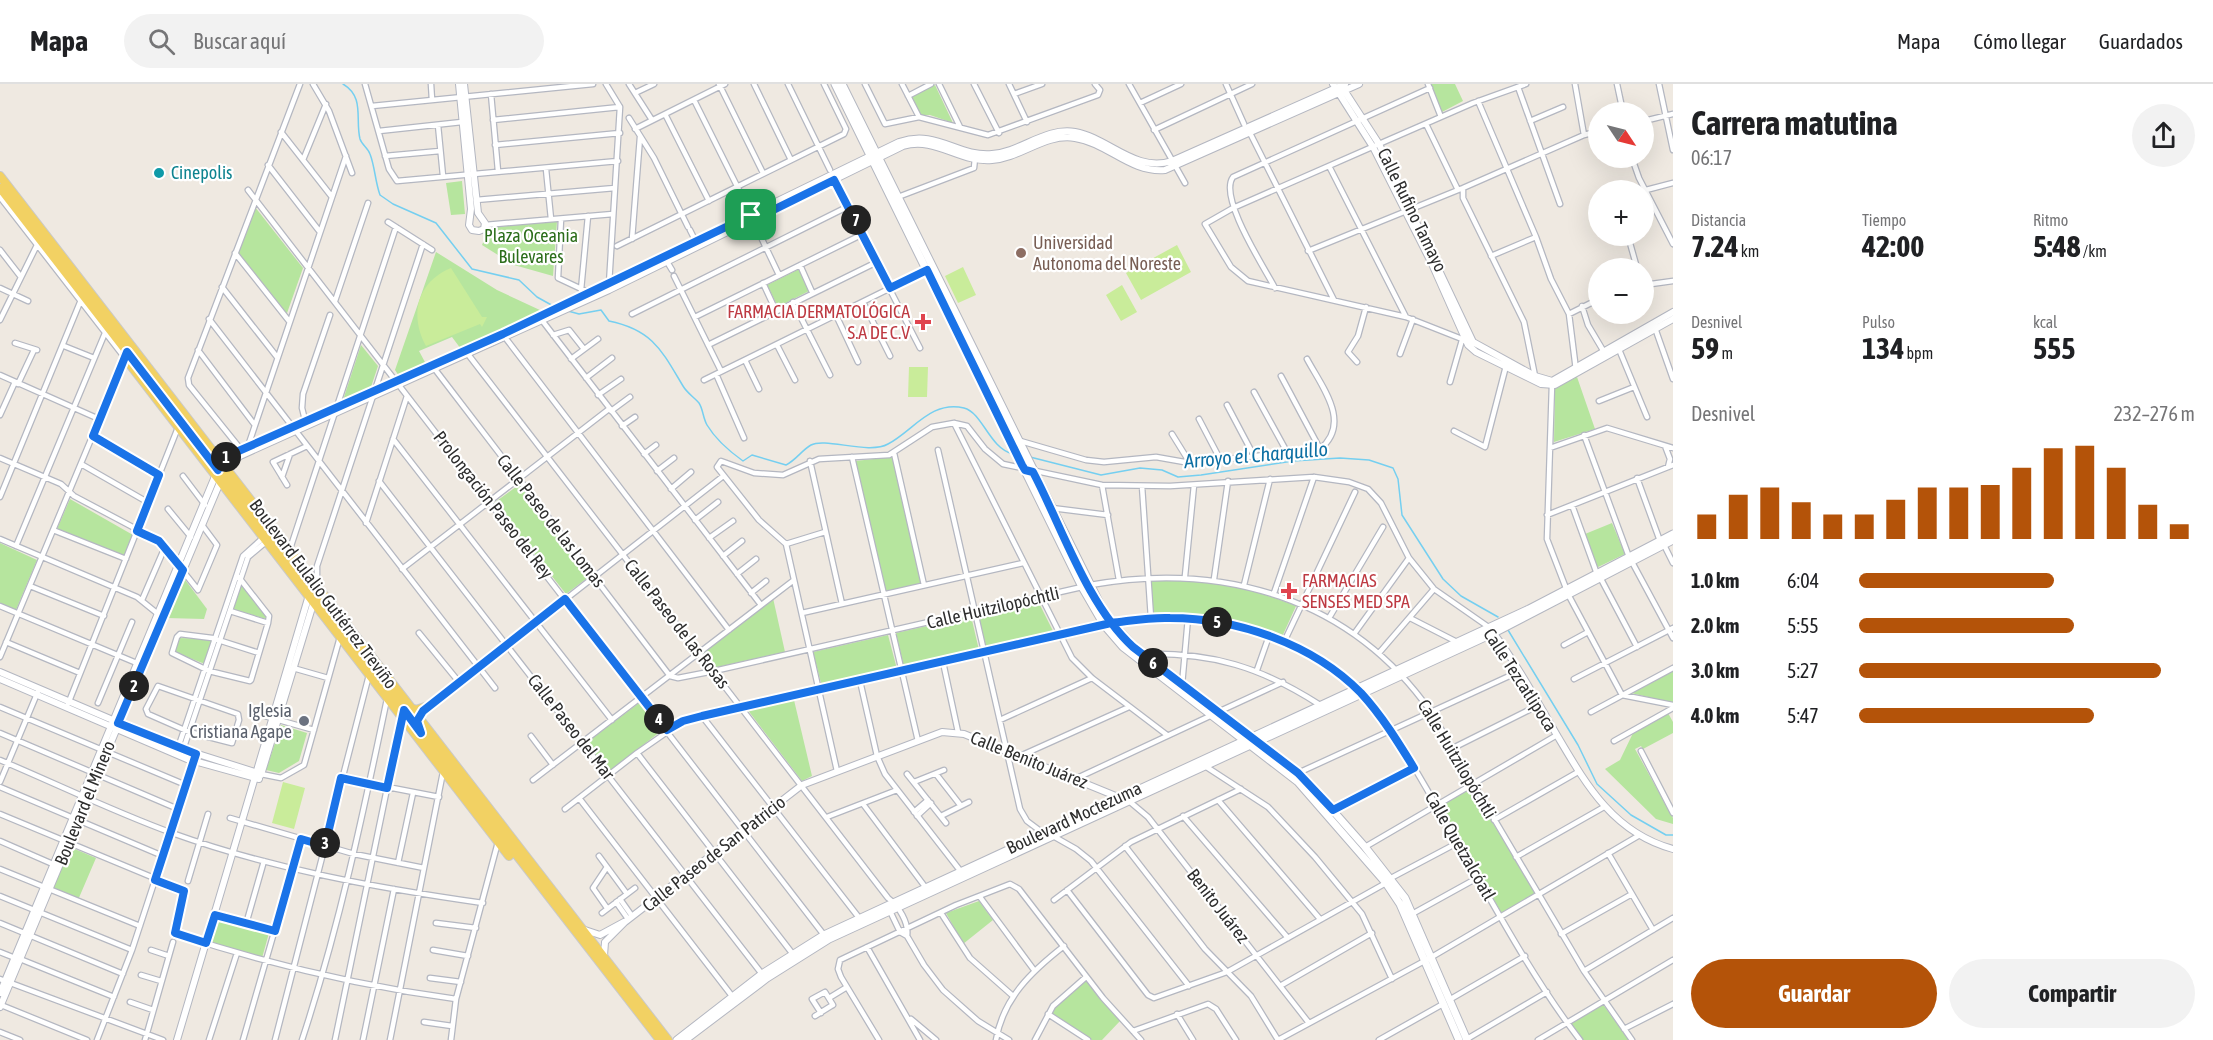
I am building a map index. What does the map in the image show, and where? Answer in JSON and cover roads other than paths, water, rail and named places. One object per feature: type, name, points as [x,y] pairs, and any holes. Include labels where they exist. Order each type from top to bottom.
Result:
[{"type":"main road","points":[[839,84],[1015,443],[1022,450],[1028,469],[1052,508],[1085,586]]},
{"type":"main road","name":"Boulevard Eulalio Gutiérrez Treviño","points":[[0,176],[84,299],[179,424],[289,551],[342,636],[387,699],[418,718],[668,1040]]},
{"type":"main road","name":"Boulevard Eulalio Gutiérrez Treviño","points":[[0,188],[2,199],[67,274]]},
{"type":"main road","points":[[896,198],[927,270],[1085,586],[1107,624],[1131,654],[1304,787],[1388,881],[1446,1002],[1467,1040]]},
{"type":"main road","points":[[52,234],[67,274]]},
{"type":"main road","name":"Boulevard Eulalio Gutiérrez Treviño","points":[[84,299],[221,472],[267,538],[313,591],[421,733],[444,767]]},
{"type":"main road","points":[[1492,630],[1631,560],[1662,543],[1673,534]]},
{"type":"main road","points":[[1662,543],[1673,540]]},
{"type":"main road","points":[[1107,624],[1142,654],[1298,773],[1365,847],[1412,914],[1427,960]]},
{"type":"main road","name":"Boulevard Moctezuma","points":[[1399,673],[1457,642],[1492,630]]},
{"type":"main road","name":"Boulevard Moctezuma","points":[[1254,739],[1492,630]]},
{"type":"main road","name":"Boulevard Eulalio Gutiérrez Treviño","points":[[342,636],[405,712],[499,838],[509,856],[513,852],[661,1040]]},
{"type":"main road","name":"Boulevard Moctezuma","points":[[897,906],[927,888],[1052,836],[1205,766],[1320,705],[1359,691]]},
{"type":"main road","points":[[405,712],[431,705]]},
{"type":"main road","points":[[418,718],[421,733]]},
{"type":"main road","name":"Boulevard Moctezuma","points":[[685,1040],[794,959],[829,939],[1119,797],[1246,743]]},
{"type":"main road","name":"Boulevard Moctezuma","points":[[677,1040],[732,996],[792,954],[860,919],[889,910]]},
{"type":"main road","points":[[1446,1002],[1459,1040]]},
{"type":"street","points":[[245,451],[188,382],[209,319],[300,84]]},
{"type":"street","points":[[313,84],[326,104],[352,172]]},
{"type":"street","points":[[365,84],[386,156],[393,177],[397,181],[618,161]]},
{"type":"street","points":[[431,84],[432,100]]},
{"type":"street","points":[[459,84],[463,97],[470,174],[472,212],[469,226],[476,232],[485,225],[613,213]]},
{"type":"street","points":[[464,84],[462,122],[478,213],[485,225]]},
{"type":"street","points":[[372,106],[490,94],[531,87],[593,84]]},
{"type":"street","points":[[606,84],[620,107],[609,287]]},
{"type":"street","points":[[629,84],[652,120]]},
{"type":"street","points":[[635,93],[654,84]]},
{"type":"street","points":[[754,84],[791,160]]},
{"type":"street","points":[[788,84],[920,348]]},
{"type":"street","points":[[617,246],[846,133],[824,84]]},
{"type":"street","points":[[865,84],[885,124],[919,117],[988,135],[1100,93],[1095,84]]},
{"type":"street","points":[[902,84],[919,117]]},
{"type":"street","points":[[908,96],[931,84]]},
{"type":"street","points":[[939,84],[961,128]]},
{"type":"street","points":[[974,84],[999,132]]},
{"type":"street","points":[[1009,84],[1027,122]]},
{"type":"street","points":[[1014,94],[1042,84]]},
{"type":"street","points":[[1129,84],[1185,183]]},
{"type":"street","points":[[1140,103],[1181,84]]},
{"type":"street","points":[[1226,84],[1276,190],[1334,300]]},
{"type":"street","points":[[1154,130],[1252,84]]},
{"type":"street","points":[[583,296],[609,287],[666,260],[832,175],[903,146],[918,143],[934,145],[975,159],[998,159],[1047,141],[1074,138],[1144,170],[1165,170],[1246,127],[1340,87],[1359,84]]},
{"type":"street","points":[[1505,84],[1508,91]]},
{"type":"street","points":[[1526,84],[1478,101],[1376,145],[1233,208],[1205,223],[1236,273],[1248,281],[1413,319],[1467,341],[1476,352],[1552,383]]},
{"type":"street","points":[[1575,84],[1584,135]]},
{"type":"street","points":[[1617,84],[1621,102]]},
{"type":"street","points":[[1659,84],[1673,150]]},
{"type":"street","points":[[635,129],[722,85],[764,173]]},
{"type":"street","points":[[1275,288],[1233,208],[1229,192],[1230,180],[1236,174],[1263,161],[1429,86],[1441,117]]},
{"type":"street","name":"Calle Rufino Tamayo","points":[[1340,87],[1376,145],[1409,210],[1467,341]]},
{"type":"street","points":[[1518,87],[1560,204]]},
{"type":"street","points":[[490,94],[498,171]]},
{"type":"street","points":[[694,100],[779,275]]},
{"type":"street","points":[[1478,101],[1536,237],[1551,279],[1569,315],[1576,371]]},
{"type":"street","points":[[303,160],[326,104]]},
{"type":"street","points":[[493,120],[620,107]]},
{"type":"street","points":[[1530,121],[1563,107]]},
{"type":"street","points":[[665,114],[709,201]]},
{"type":"street","points":[[1654,119],[1673,114]]},
{"type":"street","points":[[629,118],[696,242]]},
{"type":"street","points":[[379,131],[462,122]]},
{"type":"street","points":[[1426,124],[1524,322],[1535,376]]},
{"type":"street","points":[[438,125],[442,176]]},
{"type":"street","points":[[875,156],[899,142],[922,137],[975,152],[993,154],[1053,133],[1068,131],[1091,137],[1143,163],[1174,164]]},
{"type":"street","points":[[281,132],[332,197]]},
{"type":"street","points":[[495,145],[620,133]]},
{"type":"street","points":[[1308,251],[1507,170],[1588,134]]},
{"type":"street","points":[[632,239],[640,137]]},
{"type":"street","points":[[386,156],[440,151]]},
{"type":"street","points":[[245,451],[346,156]]},
{"type":"street","points":[[896,198],[974,168],[975,159]]},
{"type":"street","points":[[268,165],[320,232]]},
{"type":"street","points":[[1329,166],[1406,317]]},
{"type":"street","points":[[546,169],[551,219]]},
{"type":"street","points":[[1654,188],[1673,183]]},
{"type":"street","points":[[476,200],[615,188]]},
{"type":"street","name":"Prolongación Paseo del Rey","points":[[248,190],[825,935]]},
{"type":"street","points":[[1458,190],[1462,198]]},
{"type":"street","points":[[334,301],[368,203]]},
{"type":"street","points":[[633,314],[849,206]]},
{"type":"street","points":[[1654,206],[1673,244]]},
{"type":"street","points":[[583,296],[588,216]]},
{"type":"street","points":[[666,260],[696,242],[752,217]]},
{"type":"street","points":[[561,219],[559,279],[583,296]]},
{"type":"street","points":[[388,222],[432,250]]},
{"type":"street","points":[[1665,228],[1673,226]]},
{"type":"street","points":[[289,551],[396,227]]},
{"type":"street","points":[[695,317],[863,234]]},
{"type":"street","points":[[1491,256],[1536,237]]},
{"type":"street","points":[[0,320],[38,242]]},
{"type":"street","points":[[177,1040],[243,822],[259,777],[313,591],[317,566],[423,244]]},
{"type":"street","points":[[235,253],[289,322]]},
{"type":"street","points":[[1,254],[21,277]]},
{"type":"street","points":[[666,260],[672,270]]},
{"type":"street","points":[[708,345],[877,262]]},
{"type":"street","points":[[800,265],[812,292]]},
{"type":"street","points":[[704,380],[927,270]]},
{"type":"street","name":"Boulevard Eulalio Gutiérrez Treviño","points":[[67,274],[105,333],[126,355]]},
{"type":"street","points":[[675,276],[722,371]]},
{"type":"street","points":[[1654,284],[1673,281]]},
{"type":"street","points":[[763,283],[776,311]]},
{"type":"street","points":[[222,287],[277,357]]},
{"type":"street","points":[[294,429],[305,420],[434,368],[544,317],[583,296],[609,287]]},
{"type":"street","points":[[0,288],[28,301]]},
{"type":"street","points":[[0,498],[84,299]]},
{"type":"street","points":[[793,302],[830,375]]},
{"type":"street","points":[[862,302],[890,356]]},
{"type":"street","points":[[1569,315],[1588,304]]},
{"type":"street","points":[[1582,306],[1588,325],[1604,352]]},
{"type":"street","points":[[1357,362],[1348,352],[1358,336],[1366,307]]},
{"type":"street","points":[[1508,364],[1541,384],[1552,383],[1654,326],[1673,312]]},
{"type":"street","points":[[305,420],[302,408],[303,394],[330,315]]},
{"type":"street","points":[[836,315],[858,362]]},
{"type":"street","points":[[544,317],[553,335],[585,378],[761,605]]},
{"type":"street","points":[[209,319],[495,688]]},
{"type":"street","points":[[1400,354],[1413,319]]},
{"type":"street","points":[[1654,326],[1673,319]]},
{"type":"street","points":[[1654,326],[1670,363],[1673,379]]},
{"type":"street","points":[[553,335],[568,329],[584,349]]},
{"type":"street","points":[[16,546],[105,333]]},
{"type":"street","points":[[504,336],[729,630]]},
{"type":"street","points":[[571,359],[598,339]]},
{"type":"street","points":[[1450,382],[1467,341]]},
{"type":"street","points":[[0,415],[36,350],[15,343]]},
{"type":"street","points":[[777,345],[795,380]]},
{"type":"street","points":[[64,346],[94,358]]},
{"type":"street","points":[[1576,371],[1604,352],[1618,347]]},
{"type":"street","points":[[1618,347],[1647,417]]},
{"type":"street","points":[[198,350],[254,424]]},
{"type":"street","name":"Calle Paseo de las Rosas","points":[[467,353],[888,898],[897,906]]},
{"type":"street","points":[[0,657],[126,355]]},
{"type":"street","points":[[585,378],[612,358]]},
{"type":"street","points":[[1015,443],[1095,461],[1156,457],[1190,464],[1320,449],[1332,435],[1335,418],[1331,403],[1307,359]]},
{"type":"street","points":[[745,360],[759,389]]},
{"type":"street","points":[[1454,431],[1485,447],[1508,364]]},
{"type":"street","name":"Calle Paseo de las Lomas","points":[[434,368],[670,676]]},
{"type":"street","points":[[716,374],[744,438]]},
{"type":"street","points":[[0,375],[99,419]]},
{"type":"street","points":[[1281,376],[1320,449]]},
{"type":"street","points":[[598,395],[621,379]]},
{"type":"street","points":[[221,472],[245,451],[294,429],[373,399],[398,383]]},
{"type":"street","points":[[1552,383],[1546,515],[1549,548],[1567,593],[1622,695],[1672,709]]},
{"type":"street","points":[[1599,401],[1634,387]]},
{"type":"street","points":[[1254,392],[1287,452]]},
{"type":"street","points":[[366,523],[407,396]]},
{"type":"street","points":[[402,569],[548,456],[630,397]]},
{"type":"street","points":[[1227,405],[1254,456]]},
{"type":"street","points":[[622,426],[635,417]]},
{"type":"street","points":[[1199,419],[1221,461]]},
{"type":"street","points":[[837,771],[786,544],[759,520],[738,491],[722,477],[717,467],[723,460],[748,472],[770,476],[789,473],[810,461],[878,457],[894,453],[932,427],[954,423],[1072,658],[1092,678],[1167,735]]},
{"type":"street","name":"Calle Tezcatlipoca","points":[[954,423],[967,426],[985,449],[1003,464],[1102,485],[1194,485],[1314,477],[1359,484],[1368,489],[1381,503],[1409,558],[1434,589],[1492,630],[1578,772],[1604,807],[1621,824],[1638,836],[1673,849]]},
{"type":"street","points":[[68,704],[179,424]]},
{"type":"street","points":[[1550,448],[1602,429],[1614,429],[1673,448]]},
{"type":"street","points":[[1172,434],[1190,464]]},
{"type":"street","points":[[1584,435],[1631,560],[1671,629],[1673,638]]},
{"type":"street","points":[[93,436],[159,475]]},
{"type":"street","points":[[393,439],[612,720]]},
{"type":"street","points":[[644,454],[656,445]]},
{"type":"street","points":[[287,485],[273,464],[307,446]]},
{"type":"street","points":[[1546,515],[1671,466],[1670,454],[1665,446]]},
{"type":"street","points":[[938,450],[1020,809],[1027,821],[1043,833]]},
{"type":"street","points":[[894,453],[924,585]]},
{"type":"street","points":[[282,477],[290,454]]},
{"type":"street","points":[[852,457],[918,741]]},
{"type":"street","points":[[0,458],[61,484],[69,492],[155,539],[165,547],[198,590],[217,545],[202,525]]},
{"type":"street","points":[[657,471],[674,458]]},
{"type":"street","points":[[810,461],[842,604]]},
{"type":"street","points":[[81,464],[148,503]]},
{"type":"street","name":"Boulevard el Minero","points":[[0,993],[28,935],[221,472]]},
{"type":"street","points":[[671,489],[692,472]]},
{"type":"street","points":[[183,476],[206,506]]},
{"type":"street","points":[[418,718],[477,667],[722,477]]},
{"type":"street","points":[[1274,593],[1314,477]]},
{"type":"street","points":[[1637,478],[1662,543],[1673,562]]},
{"type":"street","points":[[1244,585],[1270,479]]},
{"type":"street","name":"Calle Paseo del Mar","points":[[379,481],[762,974]]},
{"type":"street","points":[[1214,579],[1228,481]]},
{"type":"street","points":[[1102,485],[1119,580]]},
{"type":"street","points":[[1185,576],[1194,485]]},
{"type":"street","points":[[1142,486],[1151,618]]},
{"type":"street","points":[[1284,642],[1355,492]]},
{"type":"street","points":[[695,520],[718,502]]},
{"type":"street","points":[[1572,505],[1599,576],[1637,647]]},
{"type":"street","name":"Boulevard el Minero","points":[[193,539],[202,525],[206,506]]},
{"type":"street","points":[[1052,508],[1108,515]]},
{"type":"street","points":[[168,509],[193,539]]},
{"type":"street","points":[[709,538],[733,520]]},
{"type":"street","points":[[1329,618],[1383,527]]},
{"type":"street","points":[[53,530],[126,559]]},
{"type":"street","points":[[786,544],[825,532]]},
{"type":"street","points":[[217,640],[230,611],[246,551],[267,538]]},
{"type":"street","points":[[0,539],[142,600],[158,614]]},
{"type":"street","points":[[723,556],[742,541]]},
{"type":"street","points":[[142,600],[165,547]]},
{"type":"street","points":[[1354,634],[1409,558]]},
{"type":"street","points":[[737,574],[756,559]]},
{"type":"street","points":[[802,613],[1023,563]]},
{"type":"street","name":"Boulevard el Minero","points":[[140,665],[158,614],[181,567]]},
{"type":"street","name":"Calle Huitzilopóchtli","points":[[670,676],[675,679],[714,671],[1119,580],[1185,576],[1214,579],[1274,593],[1302,604],[1354,634],[1379,653],[1399,673],[1431,712],[1538,896],[1584,970],[1632,1040]]},
{"type":"street","points":[[239,577],[267,612],[268,623],[259,653],[248,682],[207,670],[173,655],[171,651],[179,635],[217,640],[259,653]]},
{"type":"street","points":[[183,743],[239,577]]},
{"type":"street","points":[[533,780],[794,580]]},
{"type":"street","points":[[751,593],[766,581]]},
{"type":"street","points":[[30,586],[104,616]]},
{"type":"street","points":[[1379,653],[1434,589]]},
{"type":"street","points":[[0,606],[140,665]]},
{"type":"street","points":[[230,611],[268,623]]},
{"type":"street","name":"Calle Quetzalcóatl","points":[[566,809],[667,730],[683,721],[1107,624],[1151,618],[1188,618],[1226,624],[1284,642],[1320,662],[1359,691],[1391,731],[1547,992],[1580,1040]]},
{"type":"street","points":[[1182,685],[1188,618]]},
{"type":"street","points":[[1410,618],[1457,642]]},
{"type":"street","points":[[98,703],[132,622]]},
{"type":"street","points":[[1574,680],[1671,629]]},
{"type":"street","points":[[1564,645],[1588,632]]},
{"type":"street","points":[[419,633],[459,682]]},
{"type":"street","points":[[0,672],[114,725],[195,758],[259,777],[281,778],[302,768],[342,636]]},
{"type":"street","points":[[1257,670],[1269,636]]},
{"type":"street","points":[[6,642],[80,673]]},
{"type":"street","points":[[1142,654],[1185,654],[1223,660],[1257,670],[1283,682],[1320,705]]},
{"type":"street","points":[[943,662],[958,732]]},
{"type":"street","points":[[291,667],[328,678]]},
{"type":"street","points":[[1591,712],[1673,668]]},
{"type":"street","points":[[1298,773],[1518,672]]},
{"type":"street","points":[[275,1040],[369,675]]},
{"type":"street","points":[[1000,720],[1092,678]]},
{"type":"street","points":[[0,679],[37,691]]},
{"type":"street","points":[[860,681],[877,756],[897,790],[963,874]]},
{"type":"street","points":[[1218,712],[1283,682]]},
{"type":"street","points":[[160,686],[196,701],[238,714],[240,720],[233,741],[229,744],[186,731],[150,715],[146,709],[160,686]]},
{"type":"street","points":[[0,782],[37,691]]},
{"type":"street","points":[[302,1040],[323,975],[348,880],[387,699]]},
{"type":"street","points":[[1453,748],[1539,705]]},
{"type":"street","points":[[0,706],[186,785]]},
{"type":"street","points":[[1020,756],[1129,706]]},
{"type":"street","points":[[1614,741],[1672,709]]},
{"type":"street","points":[[335,1040],[405,712]]},
{"type":"street","points":[[261,715],[314,730]]},
{"type":"street","points":[[702,716],[860,919]]},
{"type":"street","points":[[1075,779],[1210,716]]},
{"type":"street","name":"Calle Benito Juárez","points":[[802,785],[942,732],[958,732],[1119,797]]},
{"type":"street","points":[[0,733],[178,809]]},
{"type":"street","points":[[1365,847],[1557,735]]},
{"type":"street","points":[[531,736],[553,765]]},
{"type":"street","points":[[1641,751],[1673,813]]},
{"type":"street","points":[[637,753],[792,954]]},
{"type":"street","points":[[97,1040],[132,950],[195,758]]},
{"type":"street","points":[[0,760],[171,832],[293,870],[419,894],[483,903]]},
{"type":"street","points":[[1205,766],[1280,817],[1353,900],[1372,933],[1392,979]]},
{"type":"street","points":[[390,1040],[444,767]]},
{"type":"street","points":[[1333,810],[1414,768]]},
{"type":"street","points":[[914,782],[944,770]]},
{"type":"street","points":[[1494,820],[1578,772]]},
{"type":"street","points":[[908,774],[946,823]]},
{"type":"street","points":[[936,774],[961,806]]},
{"type":"street","points":[[341,778],[439,797]]},
{"type":"street","name":"Calle Paseo de San Patricio","points":[[604,957],[605,942],[629,919],[802,785]]},
{"type":"street","points":[[0,787],[163,856]]},
{"type":"street","points":[[1054,900],[1125,846],[1157,828],[1241,789]]},
{"type":"street","points":[[826,817],[897,790]]},
{"type":"street","points":[[398,863],[413,793]]},
{"type":"street","name":"Benito Juárez","points":[[1119,797],[1143,811],[1309,1023]]},
{"type":"street","points":[[579,798],[732,996]]},
{"type":"street","points":[[1218,800],[1320,919]]},
{"type":"street","points":[[915,814],[930,802]]},
{"type":"street","points":[[941,816],[969,802]]},
{"type":"street","points":[[863,804],[927,888]]},
{"type":"street","points":[[1516,857],[1604,807]]},
{"type":"street","points":[[0,814],[184,891],[175,933],[294,969],[399,991],[456,999]]},
{"type":"street","points":[[188,881],[208,814]]},
{"type":"street","points":[[1183,816],[1288,938]]},
{"type":"street","points":[[230,818],[354,854],[424,868]]},
{"type":"street","points":[[1052,836],[1081,853],[1096,867],[1189,986]]},
{"type":"street","points":[[1125,846],[1205,949],[1251,996],[1278,1040],[1427,960],[1638,836]]},
{"type":"street","points":[[451,1040],[456,999],[499,838]]},
{"type":"street","points":[[243,1040],[301,839]]},
{"type":"street","points":[[0,841],[56,866]]},
{"type":"street","points":[[1067,890],[1152,998],[1227,972],[1459,842]]},
{"type":"street","points":[[1608,854],[1653,930]]},
{"type":"street","points":[[598,856],[627,894]]},
{"type":"street","points":[[246,924],[264,861]]},
{"type":"street","points":[[607,867],[593,888],[607,908]]},
{"type":"street","points":[[0,869],[46,890],[140,926]]},
{"type":"street","points":[[1412,914],[1479,877]]},
{"type":"street","points":[[879,1040],[839,973],[839,962],[941,913],[1012,884],[1019,889],[1086,977],[1141,1040]]},
{"type":"street","points":[[602,913],[635,888]]},
{"type":"street","points":[[363,1040],[394,889]]},
{"type":"street","points":[[1562,934],[1632,894]]},
{"type":"street","points":[[0,896],[132,950]]},
{"type":"street","points":[[980,897],[1034,970]]},
{"type":"street","points":[[888,898],[889,910],[900,932],[907,936],[924,965],[943,990],[970,1014],[1009,1040]]},
{"type":"street","points":[[618,901],[629,919]]},
{"type":"street","points":[[897,906],[908,928],[907,936]]},
{"type":"street","points":[[941,913],[970,957],[1013,996]]},
{"type":"street","points":[[215,915],[275,931]]},
{"type":"street","points":[[1584,970],[1673,918]]},
{"type":"street","name":"Calle Paseo de San Patricio","points":[[582,929],[600,934],[629,919]]},
{"type":"street","points":[[0,923],[123,974]]},
{"type":"street","points":[[436,923],[476,928]]},
{"type":"street","points":[[1280,986],[1372,933]]},
{"type":"street","points":[[145,1037],[173,942]]},
{"type":"street","points":[[996,1040],[1013,996],[1034,970],[1064,946]]},
{"type":"street","points":[[867,947],[909,1017],[920,1040]]},
{"type":"street","points":[[151,950],[169,956]]},
{"type":"street","points":[[434,950],[468,956]]},
{"type":"street","points":[[0,952],[114,997]]},
{"type":"street","points":[[209,1040],[237,953]]},
{"type":"street","points":[[1379,1040],[1525,956]]},
{"type":"street","points":[[1538,1040],[1673,960]]},
{"type":"street","points":[[141,975],[161,981]]},
{"type":"street","points":[[1035,1040],[1048,1014],[1059,999],[1086,977]]},
{"type":"street","points":[[430,978],[461,982]]},
{"type":"street","points":[[5,981],[145,1037],[163,1040]]},
{"type":"street","name":"Boulevard el Minero","points":[[0,1006],[5,981]]},
{"type":"street","points":[[829,998],[847,987]]},
{"type":"street","points":[[815,1016],[821,1013],[832,1006],[824,992],[812,999],[821,1013]]},
{"type":"street","points":[[1467,1040],[1547,992]]},
{"type":"street","points":[[130,1002],[153,1010]]},
{"type":"street","points":[[1624,1029],[1673,1004]]},
{"type":"street","points":[[1132,1031],[1203,1005],[1211,1005],[1236,1040]]},
{"type":"street","points":[[0,1006],[87,1040]]},
{"type":"street","points":[[1048,1014],[1088,1040]]},
{"type":"street","points":[[1177,1014],[1193,1040]]},
{"type":"street","points":[[909,1017],[936,1040]]},
{"type":"street","points":[[424,1022],[452,1026]]},
{"type":"street","points":[[0,1032],[20,1040]]},
{"type":"waterway","name":"Arroyo el Charquillo","points":[[343,84],[350,89],[357,102],[360,139],[370,154],[380,195],[393,204],[436,223],[472,269],[519,280],[537,297],[555,307]]},
{"type":"waterway","name":"Arroyo el Charquillo","points":[[568,311],[579,314],[601,310],[609,321],[624,325],[646,336],[662,352],[685,388],[699,403],[714,436],[743,461],[752,455],[786,465],[808,447],[818,443],[880,447],[897,438],[932,412],[952,407],[971,411],[998,445],[1013,454]]},
{"type":"waterway","name":"Arroyo el Charquillo","points":[[1030,457],[1101,475],[1140,468],[1162,470],[1178,477],[1293,461],[1340,458],[1369,460],[1393,468],[1398,479],[1402,515],[1443,579],[1461,596],[1498,617]]},
{"type":"waterway","name":"Arroyo el Charquillo","points":[[1508,630],[1578,745],[1597,784],[1631,815],[1666,835],[1673,835]]},
{"type":"place","name":"Cinepolis","points":[[159,173]]},
{"type":"place","name":"Universidad Autonoma del Noreste","points":[[1021,253]]},
{"type":"place","name":"FARMACIA DERMATOLÓGICA S.A DE C.V","points":[[923,322]]},
{"type":"place","name":"FARMACIAS SENSES MED SPA","points":[[1289,591]]},
{"type":"place","name":"Iglesia Cristiana Agape","points":[[304,721]]},
{"type":"park label","name":"Plaza Oceania Bulevares","points":[[531,246]]}]
